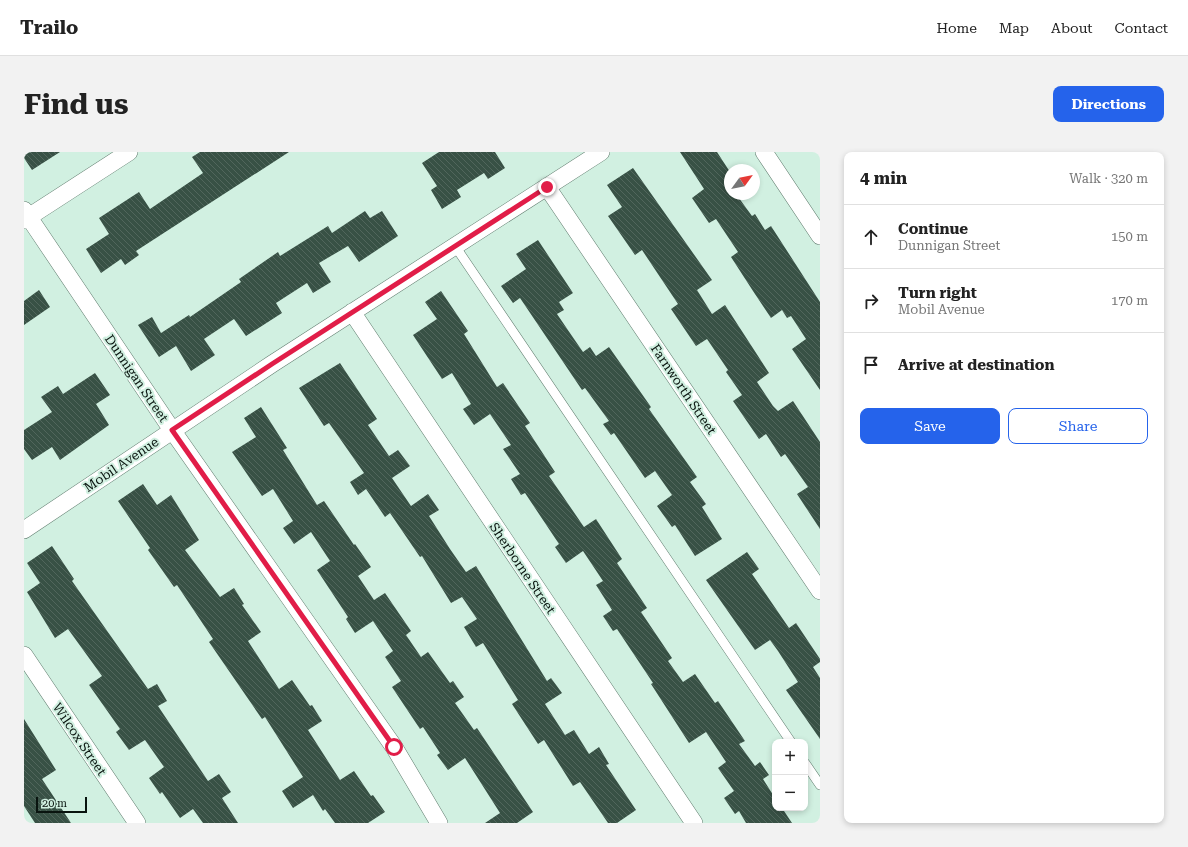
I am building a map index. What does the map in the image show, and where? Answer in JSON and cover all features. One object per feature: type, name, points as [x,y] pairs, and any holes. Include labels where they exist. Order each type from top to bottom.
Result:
[{"type":"street","points":[[26,216],[129,152]]},
{"type":"street","name":"Mobil Avenue","points":[[24,530],[172,430],[352,312],[601,152]]},
{"type":"street","points":[[764,152],[820,236]]},
{"type":"street","name":"Farnworth Street","points":[[547,187],[820,591]]},
{"type":"street","name":"Dunnigan Street","points":[[26,216],[172,430],[394,747],[439,823]]},
{"type":"street","name":"Sherborne Street","points":[[352,312],[694,823]]},
{"type":"street","name":"Wilcox Street","points":[[24,656],[137,823]]},
{"type":"lane","points":[[455,246],[789,739]]},
{"type":"lane","points":[[808,767],[820,785]]},
{"type":"building","points":[[24,152],[60,152],[32,170],[24,158]]},
{"type":"building","points":[[200,152],[289,152],[136,251],[139,255],[125,265],[121,259],[101,273],[86,249],[109,234],[99,218],[139,192],[150,209],[203,173],[192,157]]},
{"type":"building","points":[[439,152],[495,152],[505,168],[488,179],[484,173],[457,190],[461,197],[442,209],[431,190],[437,186],[422,163]]},
{"type":"building","points":[[680,152],[717,152],[725,164],[724,200],[740,200],[752,216],[755,214],[765,230],[771,226],[820,302],[820,390],[792,349],[806,339],[791,316],[787,318],[782,310],[771,318],[731,257],[738,252],[716,219],[709,223],[692,198],[704,189]]},
{"type":"building","points":[[633,168],[712,280],[697,290],[712,314],[725,305],[769,373],[757,382],[773,406],[778,411],[793,401],[820,442],[820,529],[797,494],[808,487],[785,454],[781,457],[766,434],[759,439],[733,401],[742,395],[726,372],[728,370],[707,339],[696,346],[671,309],[678,304],[642,250],[635,255],[608,216],[622,207],[607,185]]},
{"type":"building","points":[[365,211],[370,218],[382,211],[398,236],[359,262],[348,246],[319,263],[331,282],[313,293],[307,283],[276,303],[282,313],[246,336],[234,319],[204,339],[215,355],[191,371],[176,346],[159,357],[138,325],[152,317],[161,333],[189,315],[190,317],[241,282],[239,279],[278,252],[280,256],[328,226],[332,233]]},
{"type":"building","points":[[538,240],[573,293],[559,302],[564,310],[557,314],[583,352],[590,347],[596,356],[609,347],[651,407],[649,409],[697,477],[690,482],[706,504],[702,507],[722,539],[695,556],[675,525],[672,527],[657,506],[672,495],[655,471],[645,478],[614,433],[611,435],[603,424],[609,421],[585,388],[582,390],[520,298],[513,303],[501,286],[526,269],[516,254]]},
{"type":"building","points":[[39,290],[50,307],[24,325],[24,301]]},
{"type":"building","points":[[441,291],[468,331],[464,334],[497,387],[503,383],[530,423],[525,426],[555,472],[549,476],[584,527],[596,519],[622,559],[617,563],[647,608],[641,612],[672,658],[668,661],[683,682],[695,674],[715,703],[718,701],[745,741],[739,744],[755,766],[760,762],[769,775],[763,779],[772,793],[772,811],[784,811],[792,823],[746,823],[739,811],[735,814],[724,798],[734,791],[718,768],[726,762],[706,732],[689,743],[651,684],[653,683],[617,629],[613,631],[603,616],[612,610],[596,585],[603,581],[583,551],[566,563],[555,547],[559,544],[525,493],[521,495],[511,479],[520,474],[503,449],[511,445],[490,414],[474,425],[463,409],[471,404],[452,373],[442,379],[413,335],[437,319],[425,302]]},
{"type":"building","points":[[340,363],[377,419],[368,425],[389,456],[398,450],[410,466],[392,478],[411,506],[428,494],[439,510],[429,516],[450,549],[466,572],[476,566],[547,681],[551,678],[562,693],[545,704],[565,735],[574,730],[589,754],[599,747],[609,764],[606,765],[636,810],[617,823],[608,823],[580,782],[573,786],[544,740],[538,744],[512,704],[518,700],[483,643],[476,647],[464,627],[477,619],[462,597],[451,603],[422,556],[420,557],[390,513],[385,517],[366,489],[358,495],[350,482],[364,473],[329,423],[324,426],[299,388]]},
{"type":"building","points":[[95,373],[110,395],[96,404],[109,425],[60,460],[52,447],[32,460],[24,449],[24,430],[52,412],[41,397],[58,386],[63,394]]},
{"type":"building","points":[[261,407],[287,448],[283,450],[317,505],[324,501],[371,567],[358,576],[374,600],[385,593],[411,631],[406,635],[421,657],[428,652],[450,683],[453,681],[464,697],[455,703],[474,730],[477,728],[533,812],[517,823],[485,823],[500,813],[465,758],[448,770],[437,755],[440,753],[423,727],[420,729],[392,687],[401,681],[385,657],[393,651],[373,621],[355,633],[346,619],[348,617],[317,570],[330,561],[311,532],[294,544],[283,528],[293,521],[273,489],[262,496],[232,452],[256,437],[244,418]]},
{"type":"building","points":[[143,484],[157,505],[171,495],[199,540],[185,550],[220,597],[234,588],[244,604],[242,605],[261,632],[248,641],[279,689],[292,680],[310,706],[312,705],[322,721],[308,730],[340,780],[354,771],[371,796],[373,795],[385,812],[368,823],[335,823],[325,809],[323,811],[313,795],[293,808],[282,791],[303,777],[265,717],[262,719],[209,642],[213,639],[177,585],[174,587],[148,550],[150,548],[118,501]]},
{"type":"building","points":[[52,546],[74,579],[72,581],[148,689],[157,684],[167,701],[158,706],[208,781],[219,774],[231,792],[222,798],[238,823],[203,823],[193,809],[180,818],[162,792],[160,794],[149,778],[164,767],[145,740],[129,750],[116,732],[120,729],[89,685],[102,676],[68,629],[55,638],[27,592],[40,583],[27,563]]},
{"type":"building","points":[[747,552],[759,569],[752,574],[789,628],[796,623],[820,659],[820,662],[813,667],[820,678],[820,739],[786,690],[798,682],[778,651],[770,640],[755,650],[706,580]]},
{"type":"building","points":[[24,719],[56,770],[42,779],[71,823],[35,823],[24,806]]},
{"type":"route","points":[[394,747],[172,430],[547,187]]}]
